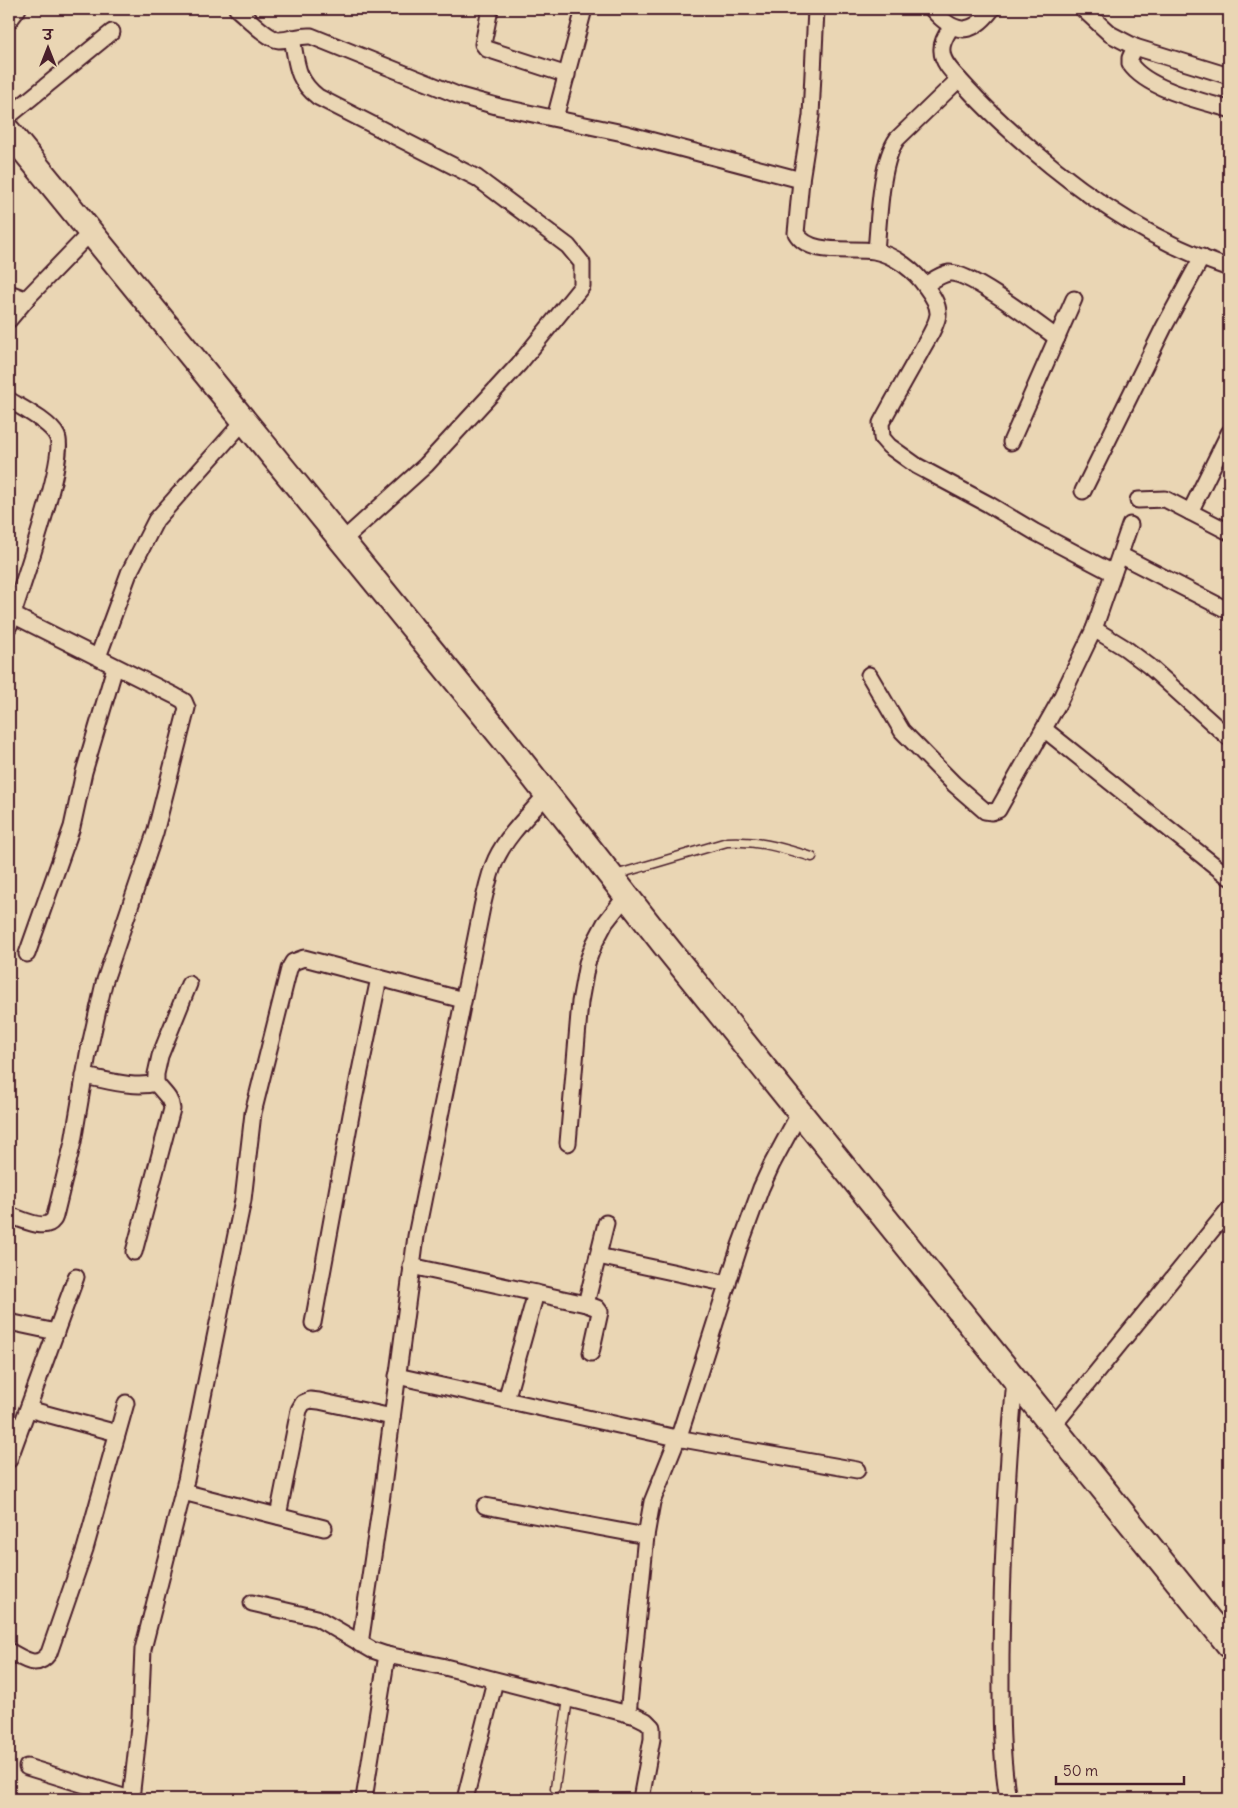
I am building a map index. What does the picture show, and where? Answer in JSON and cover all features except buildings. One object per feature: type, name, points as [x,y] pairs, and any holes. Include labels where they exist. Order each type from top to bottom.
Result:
[{"type":"main road","points":[[9,132],[243,422],[506,742],[626,896],[1229,1645]]},
{"type":"street","points":[[9,21],[18,9]]},
{"type":"street","points":[[237,9],[271,37],[279,40],[302,35],[311,36],[460,96],[500,107],[623,133],[801,180]]},
{"type":"street","points":[[490,9],[483,44],[487,49],[567,75]]},
{"type":"street","points":[[555,118],[584,9]]},
{"type":"street","points":[[816,9],[811,116],[801,180],[796,233],[801,241],[826,249],[876,252],[892,258],[914,272],[925,285],[937,306],[938,314],[930,334],[881,423],[882,438],[889,446],[917,466],[988,504],[1034,532],[1113,573]]},
{"type":"street","points":[[932,9],[941,19],[951,26],[962,30],[973,27],[992,9]]},
{"type":"street","points":[[1083,9],[1110,34],[1135,47],[1229,76]]},
{"type":"street","points":[[951,26],[943,40],[942,52],[946,63],[978,100],[1055,170],[1085,193],[1128,221],[1173,246],[1229,268]]},
{"type":"street","points":[[9,116],[112,32]]},
{"type":"street","points":[[292,38],[302,81],[318,98],[477,178],[568,246],[582,263],[582,286],[519,364],[426,465],[341,542]]},
{"type":"street","points":[[1135,47],[1130,58],[1130,64],[1143,77],[1173,92],[1229,109]]},
{"type":"street","points":[[876,252],[886,168],[891,148],[897,139],[959,78]]},
{"type":"street","points":[[9,320],[25,300],[90,233]]},
{"type":"street","points":[[1083,491],[1164,327],[1202,257]]},
{"type":"street","points":[[925,285],[948,273],[958,274],[994,294],[1057,338]]},
{"type":"street","points":[[9,293],[25,300]]},
{"type":"street","points":[[1011,442],[1074,299]]},
{"type":"street","points":[[9,400],[53,429],[58,438],[60,449],[33,552],[10,622],[98,657],[184,701],[187,708],[155,833],[104,983],[90,1039],[73,1142],[53,1220],[47,1225],[38,1224],[9,1215]]},
{"type":"street","points":[[98,657],[129,573],[156,520],[243,422]]},
{"type":"street","points":[[1190,512],[1229,433]]},
{"type":"street","points":[[1138,500],[1165,499],[1229,532]]},
{"type":"street","points":[[869,675],[902,731],[954,784],[985,811],[992,812],[998,810],[1060,700],[1094,629],[1130,525]]},
{"type":"street","points":[[1120,555],[1229,611]]},
{"type":"street","points":[[1094,629],[1125,648],[1149,666],[1229,738]]},
{"type":"street","points":[[27,954],[72,827],[84,772],[115,666]]},
{"type":"street","points":[[1044,729],[1229,877]]},
{"type":"street","points":[[360,1644],[381,1502],[411,1266],[484,898],[496,859],[515,829],[547,794]]},
{"type":"street","points":[[568,1143],[580,1002],[587,964],[594,944],[605,923],[626,896]]},
{"type":"street","points":[[27,1767],[130,1799],[140,1718],[143,1649],[183,1492],[243,1200],[253,1114],[293,962],[304,958],[463,1000]]},
{"type":"street","points":[[313,1323],[351,1115],[379,978]]},
{"type":"street","points":[[134,1252],[172,1109],[172,1103],[169,1098],[156,1083],[156,1074],[160,1056],[189,984]]},
{"type":"street","points":[[84,1076],[133,1085],[156,1083]]},
{"type":"street","points":[[628,1714],[646,1536],[652,1502],[677,1438],[762,1188],[772,1164],[800,1112]]},
{"type":"street","points":[[1053,1426],[1229,1209]]},
{"type":"street","points":[[586,1304],[606,1223]]},
{"type":"street","points":[[598,1256],[728,1284]]},
{"type":"street","points":[[411,1266],[597,1308],[600,1312],[591,1353]]},
{"type":"street","points":[[9,1460],[76,1277]]},
{"type":"street","points":[[506,1400],[536,1293]]},
{"type":"street","points":[[9,1322],[56,1332]]},
{"type":"street","points":[[397,1376],[677,1438],[857,1470]]},
{"type":"street","points":[[1008,1799],[1001,1738],[1002,1580],[1015,1379]]},
{"type":"street","points":[[278,1516],[299,1410],[303,1403],[310,1400],[319,1400],[392,1417]]},
{"type":"street","points":[[9,1652],[37,1662],[44,1660],[49,1653],[85,1549],[126,1403]]},
{"type":"street","points":[[28,1409],[117,1433]]},
{"type":"street","points":[[183,1492],[324,1528]]},
{"type":"street","points":[[485,1506],[646,1536]]},
{"type":"street","points":[[252,1603],[317,1618],[372,1650],[628,1714],[646,1721],[652,1727],[652,1739],[640,1799]]},
{"type":"street","points":[[364,1799],[387,1654]]},
{"type":"street","points":[[465,1799],[495,1680]]},
{"type":"lane","points":[[610,876],[727,842],[765,843],[812,857]]},
{"type":"lane","points":[[555,1788],[568,1699]]}]
